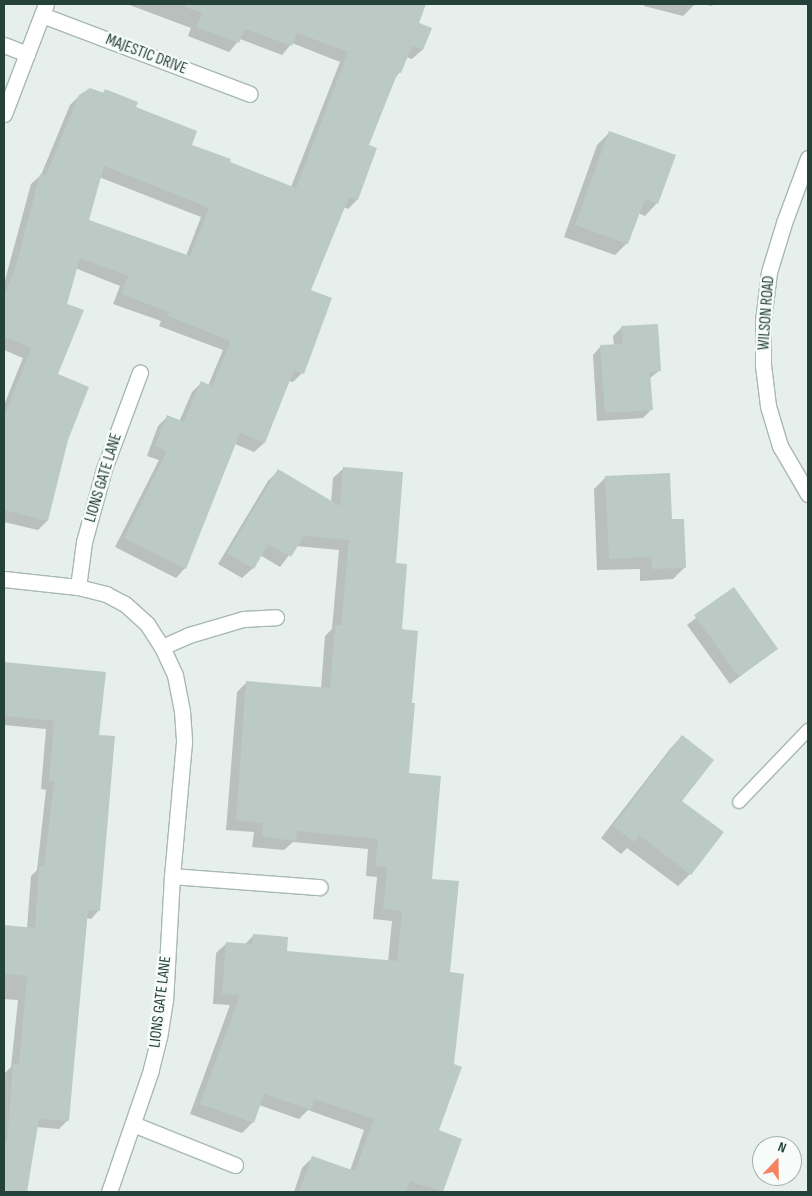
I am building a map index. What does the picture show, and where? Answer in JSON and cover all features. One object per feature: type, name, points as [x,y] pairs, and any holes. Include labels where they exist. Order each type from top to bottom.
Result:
[{"type":"street","name":"MAJESTIC DRIVE","points":[[4,114],[44,10],[250,94]]},
{"type":"street","points":[[4,45],[27,54]]},
{"type":"street","name":"WILSON ROAD","points":[[808,158],[784,223],[769,272],[762,321],[763,364],[768,406],[780,446],[808,494]]},
{"type":"street","name":"LIONS GATE LANE","points":[[78,587],[84,542],[104,470],[140,372]]},
{"type":"street","name":"LIONS GATE LANE","points":[[4,579],[78,587],[106,594],[125,604],[147,624],[162,647],[175,675],[182,711],[184,742],[172,876],[164,1000],[159,1037],[151,1070],[109,1192]]},
{"type":"street","points":[[162,647],[189,635],[243,618],[276,616]]},
{"type":"street","points":[[172,876],[320,887]]},
{"type":"street","points":[[133,1124],[236,1165]]},
{"type":"lane","points":[[739,802],[808,730]]},
{"type":"building","points":[[186,4],[426,4],[419,23],[432,28],[423,50],[412,46],[401,73],[398,72],[369,145],[377,148],[358,200],[349,197],[311,290],[332,298],[304,374],[294,370],[265,443],[240,433],[186,569],[124,538],[167,451],[155,446],[167,415],[184,422],[201,381],[212,386],[231,341],[167,316],[169,312],[121,294],[128,276],[80,258],[67,304],[84,310],[58,374],[89,387],[68,440],[48,521],[4,510],[4,417],[31,348],[4,337],[4,296],[17,262],[40,174],[46,175],[79,95],[90,88],[104,93],[105,89],[138,102],[136,107],[197,131],[192,145],[231,159],[230,162],[296,188],[348,52],[297,33],[292,46],[245,29],[239,43],[196,27],[202,13],[185,7]],"holes":[[[104,166],[209,208],[190,256],[89,220]]]},
{"type":"building","points":[[609,131],[676,155],[658,204],[645,199],[628,244],[575,225]]},
{"type":"building","points":[[658,324],[661,371],[650,372],[653,410],[605,413],[600,345],[623,344],[621,326]]},
{"type":"building","points":[[343,467],[403,472],[396,563],[407,564],[402,629],[418,631],[412,703],[415,703],[409,773],[441,776],[432,879],[459,881],[450,972],[464,974],[454,1064],[462,1067],[439,1130],[462,1139],[443,1192],[410,1181],[405,1192],[299,1192],[312,1156],[355,1171],[374,1119],[314,1099],[311,1110],[264,1094],[254,1123],[200,1104],[240,995],[222,994],[226,942],[252,944],[253,934],[288,937],[287,951],[397,961],[402,911],[383,909],[387,867],[375,866],[378,839],[297,831],[296,841],[262,837],[263,823],[236,820],[246,681],[330,688],[335,625],[341,625],[349,540],[304,536],[291,557],[268,544],[254,569],[227,553],[278,469],[340,506]]},
{"type":"building","points":[[670,473],[672,519],[684,519],[686,568],[652,569],[651,557],[609,559],[605,476]]},
{"type":"building","points":[[734,587],[778,649],[739,677],[694,615]]},
{"type":"building","points":[[4,662],[106,672],[99,735],[115,736],[100,911],[88,910],[69,1121],[39,1119],[27,1192],[4,1192],[4,1142],[7,1143],[13,1064],[19,1064],[27,976],[4,974],[4,925],[35,928],[39,866],[44,867],[54,782],[49,781],[54,721],[4,716]]},
{"type":"building","points":[[682,735],[714,760],[682,801],[724,832],[691,875],[639,835],[634,842],[613,826]]}]
